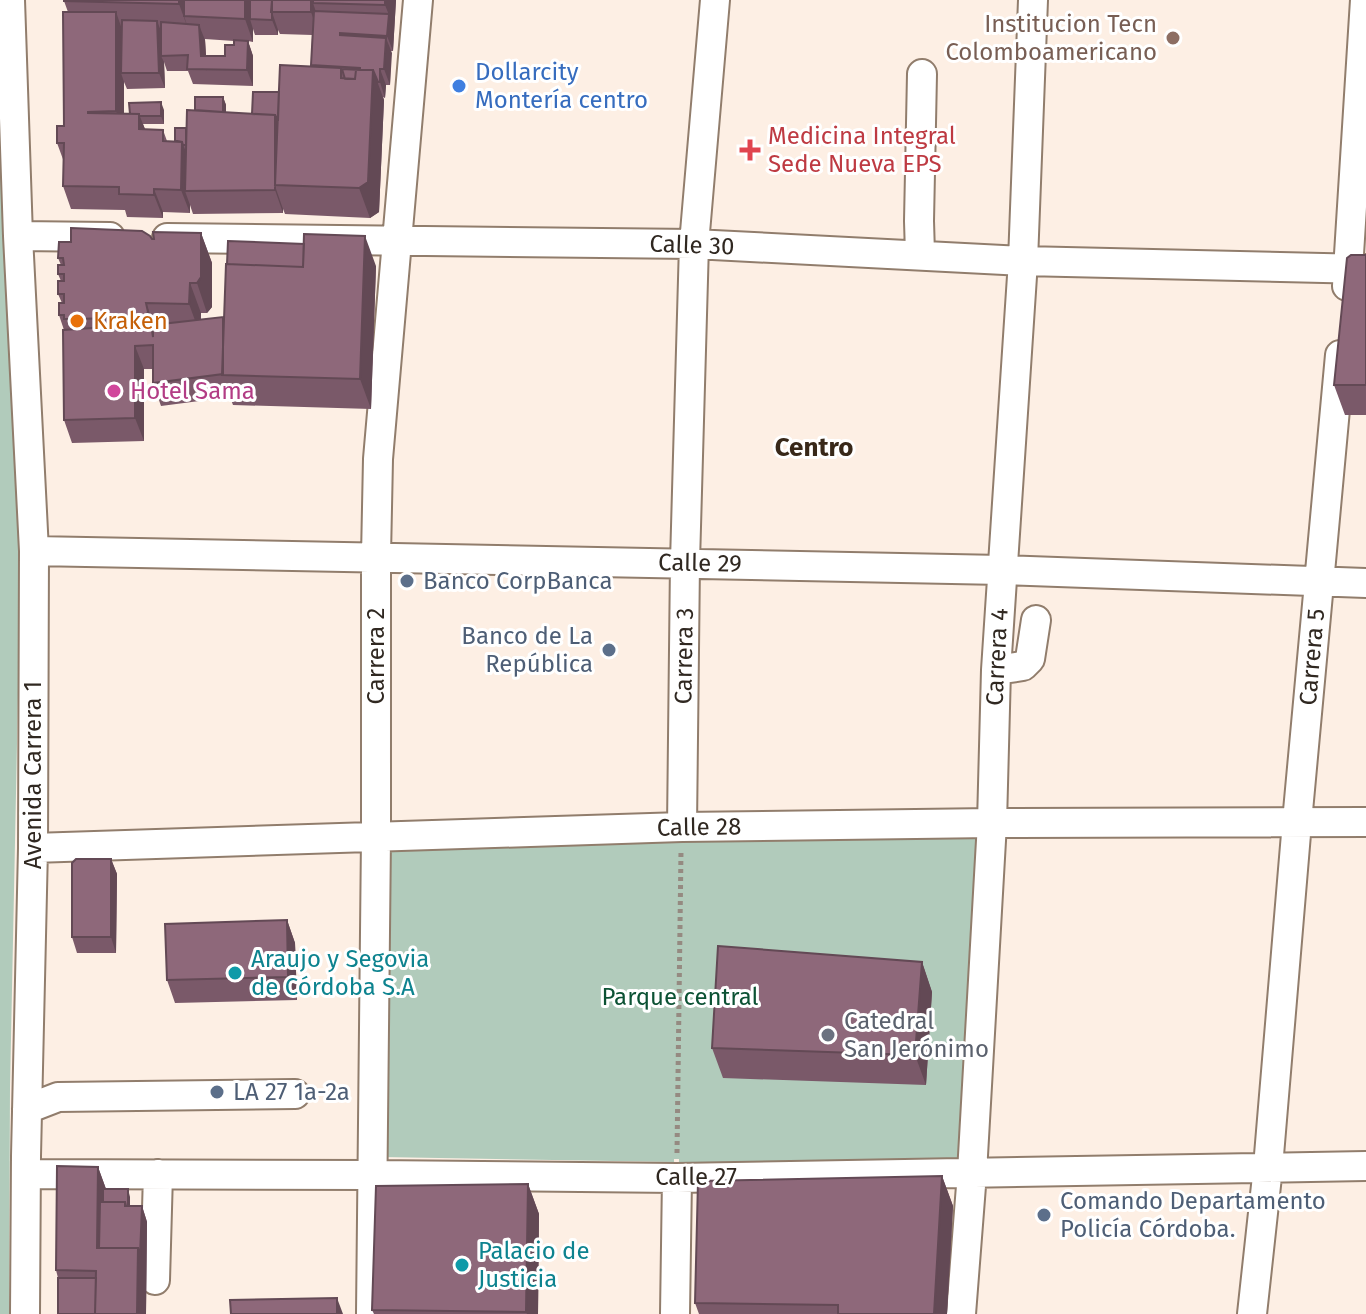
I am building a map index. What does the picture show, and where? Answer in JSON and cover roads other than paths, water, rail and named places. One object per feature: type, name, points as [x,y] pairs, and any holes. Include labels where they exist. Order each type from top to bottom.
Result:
[{"type":"street","name":"Avenida Carrera 1","points":[[10,0],[34,551],[33,848],[25,1314]]},
{"type":"street","name":"Carrera 2","points":[[371,1314],[378,459],[418,0]]},
{"type":"street","name":"Carrera 3","points":[[682,827],[685,562],[694,244],[715,0]]},
{"type":"street","name":"Carrera 4","points":[[961,1314],[992,823],[996,670],[1023,261],[1033,0]]},
{"type":"street","name":"Carrera 5","points":[[1252,1314],[1344,323],[1358,269],[1365,0]]},
{"type":"street","points":[[920,254],[922,74]]},
{"type":"street","name":"Calle 30","points":[[18,236],[694,244],[1023,261],[1358,269]]},
{"type":"street","name":"Calle 29","points":[[34,551],[685,562],[1366,583]]},
{"type":"street","points":[[996,670],[1023,666],[1030,659],[1036,620]]},
{"type":"street","name":"Calle 28","points":[[33,848],[682,827],[1366,822]]},
{"type":"street","points":[[27,1109],[58,1097],[295,1094]]},
{"type":"street","name":"Calle 27","points":[[27,1174],[677,1178],[1366,1166]]},
{"type":"street","points":[[155,1280],[158,1174]]},
{"type":"street","points":[[675,1314],[677,1178]]},
{"type":"place","name":"Institucion Tecn Colomboamericano","points":[[1173,38]]},
{"type":"place","name":"Dollarcity Montería centro","points":[[459,86]]},
{"type":"place","name":"Medicina Integral Sede Nueva EPS","points":[[750,150]]},
{"type":"place","name":"Kraken","points":[[77,321]]},
{"type":"place","name":"Hotel Sama","points":[[114,391]]},
{"type":"place","name":"Banco CorpBanca","points":[[407,581]]},
{"type":"place","name":"Banco de La República","points":[[609,650]]},
{"type":"place","name":"Araujo y Segovia de Córdoba S.A","points":[[235,973]]},
{"type":"place","name":"Catedral San Jerónimo","points":[[828,1035]]},
{"type":"place","name":"LA 27 1a-2a","points":[[217,1092]]},
{"type":"place","name":"Comando Departamento Policía Córdoba.","points":[[1044,1215]]},
{"type":"place","name":"Palacio de Justicia","points":[[462,1265]]},
{"type":"district","name":"Centro","points":[[814,447]]},
{"type":"park label","name":"Parque central","points":[[680,997]]}]
